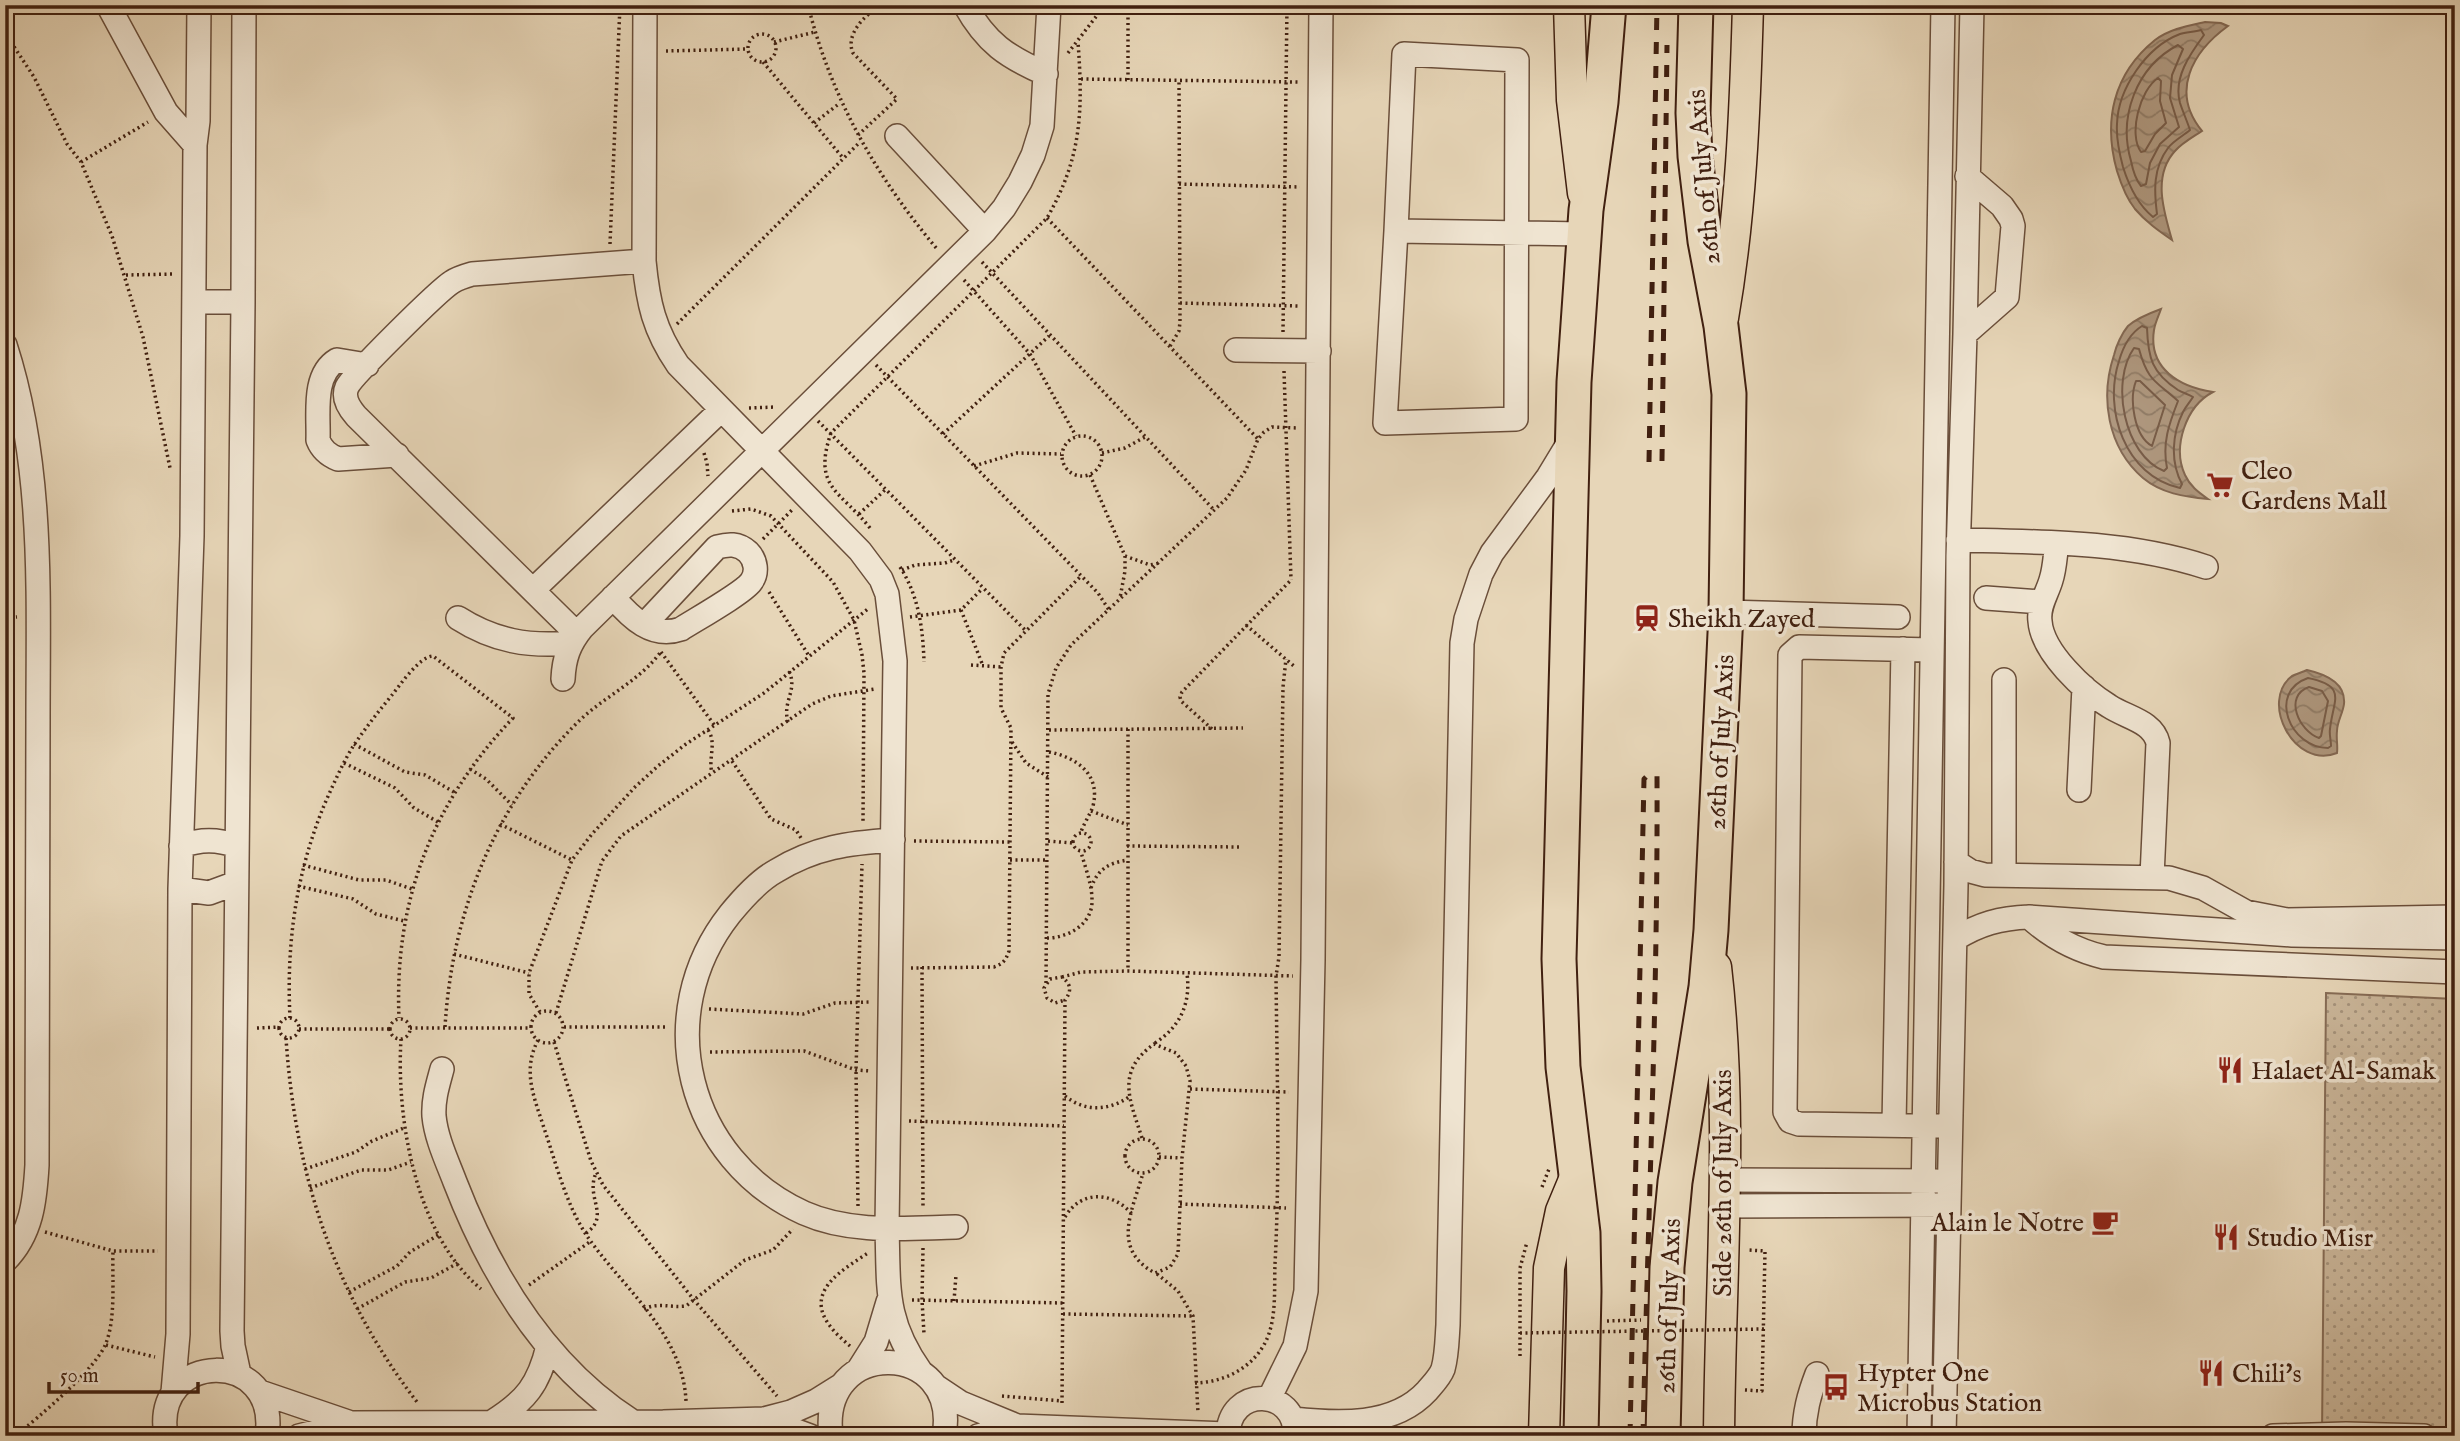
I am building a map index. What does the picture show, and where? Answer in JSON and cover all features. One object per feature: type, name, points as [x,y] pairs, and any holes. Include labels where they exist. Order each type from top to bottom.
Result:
[{"type":"highway","points":[[1581,1436],[1583,1233],[1563,1067],[1559,971],[1571,439],[1584,222],[1601,102],[1609,5]]},
{"type":"highway","name":"26th of July Axis","points":[[1663,1436],[1670,1225],[1700,1031],[1711,930],[1726,612],[1730,428],[1726,359],[1705,241],[1695,156],[1693,113],[1696,5]]},
{"type":"main road","points":[[1569,5],[1572,100],[1584,222]]},
{"type":"main road","points":[[1721,326],[1740,193],[1746,104],[1748,5]]},
{"type":"main road","name":"Side 26th of July Axis","points":[[1711,930],[1721,1030],[1724,1130],[1718,1436]]},
{"type":"main road","points":[[1544,1436],[1549,1268],[1558,1220],[1576,1175]]},
{"type":"street","points":[[108,5],[166,112],[195,145]]},
{"type":"street","points":[[166,1436],[166,1407],[173,1392],[177,1363],[180,889],[192,536],[195,145],[198,121],[199,5]]},
{"type":"street","points":[[240,1374],[235,1360],[232,1331],[244,5]]},
{"type":"street","points":[[645,5],[644,261],[647,296],[661,340],[678,365],[731,408],[762,449],[807,496],[841,531],[892,576],[895,687],[889,1299],[895,1325],[906,1350],[929,1379],[945,1412],[944,1436]]},
{"type":"street","points":[[965,5],[978,28],[998,49],[1046,74]]},
{"type":"street","points":[[563,679],[564,660],[574,638],[804,407],[985,231],[1004,208],[1033,155],[1042,126],[1049,5]]},
{"type":"street","points":[[1269,1399],[1288,1362],[1300,1327],[1306,1291],[1313,977],[1321,5]]},
{"type":"street","points":[[1919,1436],[1943,5]]},
{"type":"street","points":[[1944,1436],[1955,939],[1958,548],[1972,5]]},
{"type":"street","points":[[1404,54],[1517,60],[1516,233],[1516,419],[1385,423],[1404,54]]},
{"type":"street","points":[[897,136],[985,231]]},
{"type":"street","points":[[1965,334],[2007,297],[2013,226],[2002,206],[1967,176]]},
{"type":"street","points":[[1396,231],[1516,233],[1584,222]]},
{"type":"street","points":[[574,638],[533,590],[348,406],[348,385],[443,289],[461,278],[472,274],[644,261]]},
{"type":"street","points":[[194,302],[243,302]]},
{"type":"street","points":[[5,345],[28,442],[37,537],[37,1165],[33,1211],[28,1227],[13,1253],[5,1261]]},
{"type":"street","points":[[1236,350],[1318,351]]},
{"type":"street","points":[[367,365],[337,360],[324,370],[318,440],[331,456],[338,459],[397,455]]},
{"type":"street","points":[[533,590],[731,408]]},
{"type":"street","points":[[978,1436],[1017,1426],[1228,1435],[1233,1414],[1240,1406],[1259,1398],[1284,1406],[1294,1427],[1371,1420],[1407,1408],[1436,1382],[1443,1368],[1448,1325],[1462,643],[1466,619],[1481,574],[1492,553],[1548,477],[1571,439]]},
{"type":"street","points":[[1933,556],[1958,548],[2057,543],[2124,547],[2179,558],[2206,567]]},
{"type":"street","points":[[2057,543],[2051,581],[2042,602],[2040,621],[2045,639],[2069,673],[2084,687],[2111,708],[2148,726],[2157,737],[2152,877]]},
{"type":"street","points":[[613,597],[626,612],[644,625],[655,632],[665,643],[681,629],[750,584],[752,562],[740,547],[730,544],[717,547],[644,625]]},
{"type":"street","points":[[1986,598],[2042,602]]},
{"type":"street","points":[[1726,612],[1898,617]]},
{"type":"street","points":[[458,618],[484,634],[513,642],[548,645],[574,638]]},
{"type":"street","points":[[1932,650],[1799,647],[1790,655],[1785,1112],[1790,1121],[1799,1124],[1951,1126]]},
{"type":"street","points":[[1894,1125],[1903,649]]},
{"type":"street","points":[[2004,680],[2004,875]]},
{"type":"street","points":[[2079,790],[2084,687]]},
{"type":"street","points":[[181,846],[203,840],[237,846]]},
{"type":"street","points":[[893,840],[852,842],[812,853],[775,872],[743,898],[717,930],[698,968],[687,1017],[687,1053],[695,1094],[712,1132],[737,1166],[768,1193],[805,1213],[888,1234],[956,1227]]},
{"type":"street","points":[[1956,862],[1977,873],[2152,877],[2187,882],[2246,912],[2287,920],[2455,917]]},
{"type":"street","points":[[180,889],[209,892],[236,883]]},
{"type":"street","points":[[1955,939],[1994,920],[2029,917],[2292,935],[2455,939]]},
{"type":"street","points":[[2029,917],[2056,939],[2087,953],[2104,957],[2455,972]]},
{"type":"street","points":[[442,1069],[435,1093],[434,1118],[444,1154],[464,1205],[488,1254],[512,1296],[548,1346],[586,1388],[633,1422]]},
{"type":"street","points":[[1723,1193],[1923,1181],[1950,1193]]},
{"type":"street","points":[[1723,1193],[1923,1205],[1950,1193]]},
{"type":"street","points":[[299,1436],[354,1429],[441,1427],[491,1422],[597,1429],[633,1422],[669,1426],[764,1419],[791,1412],[816,1401],[839,1386],[862,1365],[876,1342],[889,1299]]},
{"type":"street","points":[[491,1422],[513,1409],[530,1392],[542,1370],[548,1346]]},
{"type":"street","points":[[862,1365],[890,1361],[907,1364],[961,1403],[1017,1426]]},
{"type":"street","points":[[173,1392],[184,1380],[211,1369],[240,1374],[260,1392],[268,1414],[267,1436]]},
{"type":"street","points":[[1804,1436],[1808,1396],[1816,1374]]},
{"type":"street","points":[[831,1436],[829,1419],[839,1386]]},
{"type":"street","points":[[260,1392],[354,1429]]},
{"type":"street","points":[[764,1419],[810,1436]]},
{"type":"street","points":[[2273,1436],[2424,1436]]},
{"type":"path","points":[[609,264],[620,5]]},
{"type":"path","points":[[808,5],[815,33],[841,102],[861,141],[903,205],[951,265],[1030,354],[1076,436]]},
{"type":"path","points":[[858,135],[897,99],[853,53],[850,48],[851,36],[878,7],[900,10],[911,5]]},
{"type":"path","points":[[1046,74],[1078,42],[1105,5]]},
{"type":"path","points":[[1128,5],[1128,80]]},
{"type":"path","points":[[1287,5],[1282,306],[1291,580]]},
{"type":"path","points":[[5,33],[34,77],[67,144],[81,162],[107,224],[126,275],[143,337],[171,471]]},
{"type":"path","points":[[774,42],[815,33]]},
{"type":"path","points":[[755,36],[769,36],[774,42],[775,52],[772,57],[763,62],[750,56],[750,41],[755,36]]},
{"type":"path","points":[[873,533],[859,514],[830,487],[825,458],[831,433],[1046,218],[1058,198],[1075,152],[1081,103],[1078,42]]},
{"type":"path","points":[[645,52],[748,49]]},
{"type":"path","points":[[763,62],[843,158]]},
{"type":"path","points":[[1081,79],[1321,83]]},
{"type":"path","points":[[1170,346],[1179,331],[1180,303],[1179,80]]},
{"type":"path","points":[[814,123],[841,102]]},
{"type":"path","points":[[81,162],[166,112]]},
{"type":"path","points":[[661,340],[861,141]]},
{"type":"path","points":[[1179,184],[1320,188]]},
{"type":"path","points":[[1046,218],[1258,439]]},
{"type":"path","points":[[968,248],[1215,511]]},
{"type":"path","points":[[126,275],[194,274]]},
{"type":"path","points":[[1180,303],[1319,307]]},
{"type":"path","points":[[943,435],[1050,335]]},
{"type":"path","points":[[862,351],[1098,593],[1109,610]]},
{"type":"path","points":[[731,408],[759,409],[778,406]]},
{"type":"path","points":[[804,407],[1026,631]]},
{"type":"path","points":[[1065,1000],[1055,1003],[1047,998],[1044,988],[1047,938],[1048,694],[1056,668],[1071,645],[1215,511],[1246,470],[1258,439],[1272,427],[1318,429]]},
{"type":"path","points":[[1076,436],[1093,439],[1100,445],[1102,453],[1100,466],[1090,475],[1074,474],[1063,462],[1062,454],[1067,443],[1076,436]]},
{"type":"path","points":[[1102,453],[1125,448],[1145,437]]},
{"type":"path","points":[[974,466],[1017,453],[1062,454]]},
{"type":"path","points":[[1090,475],[1125,556],[1124,585],[1119,600]]},
{"type":"path","points":[[841,531],[886,489]]},
{"type":"path","points":[[807,496],[778,524],[752,562],[809,656]]},
{"type":"path","points":[[726,514],[734,510],[751,509],[771,516],[833,582],[854,620],[862,655],[863,842],[856,1070],[858,1226]]},
{"type":"path","points":[[1125,556],[1150,565],[1160,563]]},
{"type":"path","points":[[540,1012],[529,994],[529,973],[572,860],[592,834],[635,788],[686,744],[764,693],[854,620],[892,576],[915,565],[945,564],[954,559]]},
{"type":"path","points":[[1212,729],[1180,697],[1291,580],[1317,566]]},
{"type":"path","points":[[892,576],[919,615],[924,662]]},
{"type":"path","points":[[891,968],[995,967],[1002,964],[1009,951],[1011,727],[1002,708],[1000,667],[1004,653],[1081,576]]},
{"type":"path","points":[[892,619],[961,610],[982,589]]},
{"type":"path","points":[[961,610],[983,666]]},
{"type":"path","points":[[1246,625],[1316,684]]},
{"type":"path","points":[[445,1027],[454,954],[475,879],[500,824],[512,805],[536,770],[578,722],[593,708],[638,678],[665,643],[715,726]]},
{"type":"path","points":[[290,1018],[289,949],[298,886],[320,816],[354,744],[397,688],[424,659],[433,656],[513,718],[454,792],[438,821],[412,889],[399,970],[399,1018]]},
{"type":"path","points":[[1195,1383],[1215,1381],[1237,1372],[1258,1354],[1265,1343],[1272,1320],[1278,1208],[1276,976],[1279,944],[1283,687],[1286,659]]},
{"type":"path","points":[[971,665],[1000,667]]},
{"type":"path","points":[[788,722],[786,705],[793,689],[789,671]]},
{"type":"path","points":[[556,1013],[575,945],[608,852],[621,836],[813,704],[831,696],[895,687]]},
{"type":"path","points":[[1049,730],[1243,728]]},
{"type":"path","points":[[1128,729],[1128,971]]},
{"type":"path","points":[[708,730],[713,742],[709,757],[712,773]]},
{"type":"path","points":[[1011,740],[1026,763],[1049,777]]},
{"type":"path","points":[[354,744],[405,772],[432,778],[454,792]]},
{"type":"path","points":[[1047,938],[1066,936],[1082,925],[1091,908],[1091,890],[1081,852],[1073,847],[1072,842],[1074,835],[1082,832],[1094,802],[1093,784],[1085,768],[1069,757],[1049,751]]},
{"type":"path","points":[[732,761],[765,813],[771,819],[796,830],[812,853]]},
{"type":"path","points":[[344,763],[395,788],[414,808],[438,821]]},
{"type":"path","points":[[470,769],[486,779],[512,805]]},
{"type":"path","points":[[1091,811],[1128,825]]},
{"type":"path","points":[[500,824],[572,860]]},
{"type":"path","points":[[1081,852],[1086,850],[1091,842],[1090,837],[1082,832]]},
{"type":"path","points":[[893,840],[1010,842]]},
{"type":"path","points":[[1048,841],[1072,842]]},
{"type":"path","points":[[1128,846],[1242,847]]},
{"type":"path","points":[[1010,860],[1048,860]]},
{"type":"path","points":[[1091,890],[1098,873],[1105,866],[1128,860]]},
{"type":"path","points":[[303,865],[359,880],[386,880],[412,889]]},
{"type":"path","points":[[298,886],[353,899],[376,914],[405,921]]},
{"type":"path","points":[[454,954],[529,973]]},
{"type":"path","points":[[1046,983],[1056,976],[1081,972],[1313,977]]},
{"type":"path","points":[[1142,1138],[1130,1143],[1124,1156],[1130,1169],[1143,1173],[1156,1166],[1159,1157],[1154,1144],[1142,1138],[1129,1097],[1129,1076],[1142,1052],[1172,1030],[1184,1009],[1187,974]]},
{"type":"path","points":[[1061,1426],[1065,1000],[1070,990],[1062,977]]},
{"type":"path","points":[[564,1027],[687,1017],[803,1014],[835,1003],[891,1002]]},
{"type":"path","points":[[547,1010],[556,1013],[562,1019],[562,1033],[554,1042],[538,1040],[531,1028],[533,1019],[540,1012],[547,1010]]},
{"type":"path","points":[[299,1029],[295,1020],[290,1018],[281,1022],[279,1027],[286,1038],[292,1105],[305,1169],[328,1246],[357,1309],[394,1371],[441,1427]]},
{"type":"path","points":[[389,1029],[395,1038],[406,1038],[410,1028],[408,1023],[399,1018]]},
{"type":"path","points":[[389,1029],[390,1024],[399,1018]]},
{"type":"path","points":[[410,1028],[531,1028]]},
{"type":"path","points":[[299,1029],[389,1029]]},
{"type":"path","points":[[286,1038],[295,1037],[299,1029]]},
{"type":"path","points":[[538,1040],[530,1062],[530,1086],[568,1198],[591,1241],[669,1342],[680,1367],[686,1394],[669,1426]]},
{"type":"path","points":[[554,1042],[596,1173],[610,1196],[694,1300],[791,1412]]},
{"type":"path","points":[[1154,1044],[1170,1049],[1182,1059],[1189,1073],[1178,1254],[1175,1261],[1163,1272],[1155,1273]]},
{"type":"path","points":[[687,1053],[804,1051],[856,1070],[890,1071]]},
{"type":"path","points":[[1189,1089],[1310,1092]]},
{"type":"path","points":[[1065,1096],[1081,1106],[1091,1108],[1111,1107],[1129,1097]]},
{"type":"path","points":[[889,1121],[1064,1126]]},
{"type":"path","points":[[305,1169],[356,1152],[372,1141],[404,1128]]},
{"type":"path","points":[[1159,1157],[1182,1158]]},
{"type":"path","points":[[310,1188],[361,1170],[388,1170],[411,1162]]},
{"type":"path","points":[[586,1233],[597,1221],[598,1213],[592,1189],[596,1173]]},
{"type":"path","points":[[1143,1173],[1128,1225],[1130,1249],[1136,1259],[1178,1291],[1193,1316],[1200,1432]]},
{"type":"path","points":[[1064,1219],[1079,1201],[1102,1196],[1114,1199],[1132,1214]]},
{"type":"path","points":[[1180,1204],[1308,1209]]},
{"type":"path","points":[[28,1227],[113,1251],[177,1250]]},
{"type":"path","points":[[349,1292],[397,1266],[410,1252],[440,1234]]},
{"type":"path","points":[[862,1365],[828,1324],[821,1309],[823,1292],[832,1278],[888,1234]]},
{"type":"path","points":[[512,1296],[591,1241]]},
{"type":"path","points":[[644,1310],[661,1304],[685,1306],[745,1260],[773,1250],[781,1244]]},
{"type":"path","points":[[15,1436],[36,1420],[91,1366],[106,1345],[111,1321],[113,1251]]},
{"type":"path","points":[[1762,1391],[1765,1251]]},
{"type":"path","points":[[357,1309],[405,1283],[431,1278],[458,1264]]},
{"type":"path","points":[[1520,1268],[1520,1356]]},
{"type":"path","points":[[954,1301],[956,1275]]},
{"type":"path","points":[[889,1299],[1063,1303]]},
{"type":"path","points":[[1063,1314],[1193,1316]]},
{"type":"path","points":[[1584,1321],[1666,1320]]},
{"type":"path","points":[[1520,1333],[1764,1329]]},
{"type":"path","points":[[106,1345],[177,1363]]},
{"type":"shaded area","points":[[2326,993],[2455,999],[2455,1436],[2322,1436]]},
{"type":"water","points":[[2205,22],[2228,26],[2204,48],[2190,74],[2188,102],[2192,116],[2202,131],[2175,151],[2164,172],[2162,194],[2172,240],[2135,209],[2122,186],[2113,152],[2112,117],[2121,83],[2141,53],[2167,33]]},
{"type":"water","points":[[2161,309],[2153,344],[2161,365],[2169,374],[2189,386],[2213,392],[2195,407],[2189,417],[2184,428],[2180,452],[2187,479],[2208,499],[2173,493],[2143,478],[2121,452],[2110,421],[2110,371],[2120,340],[2132,323]]},
{"type":"water","points":[[2307,670],[2333,680],[2342,690],[2344,704],[2337,728],[2337,753],[2321,756],[2307,752],[2295,743],[2280,716],[2279,701],[2283,687],[2292,676]]},
{"type":"railway","points":[[1649,462],[1657,5]]},
{"type":"railway","points":[[1662,461],[1667,45]]},
{"type":"railway","points":[[1643,1436],[1654,1023],[1657,775]]},
{"type":"railway","points":[[1630,1436],[1646,777]]},
{"type":"place","name":"Cleo Gardens Mall","points":[[2220,485]]},
{"type":"place","name":"Sheikh Zayed","points":[[1647,618]]},
{"type":"place","name":"Halaet Al-Samak","points":[[2230,1070]]},
{"type":"place","name":"Alain le Notre","points":[[2105,1222]]},
{"type":"place","name":"Studio Misr","points":[[2226,1237]]},
{"type":"place","name":"Chili's","points":[[2211,1373]]},
{"type":"place","name":"Hypter One Microbus Station","points":[[1836,1387]]}]
